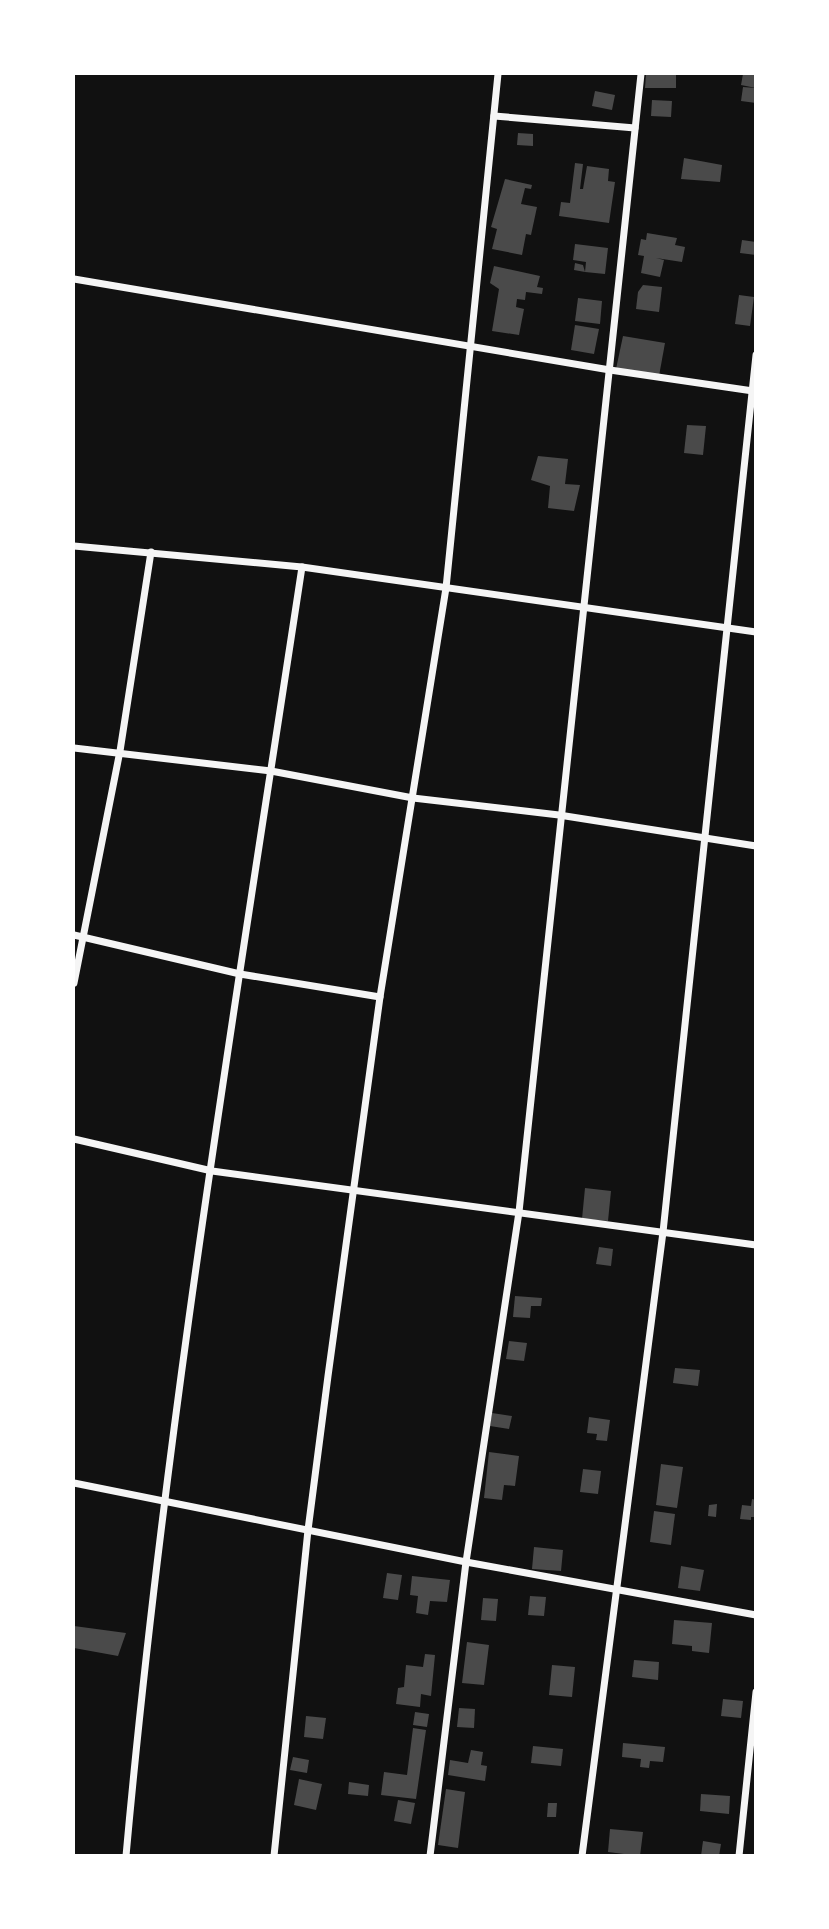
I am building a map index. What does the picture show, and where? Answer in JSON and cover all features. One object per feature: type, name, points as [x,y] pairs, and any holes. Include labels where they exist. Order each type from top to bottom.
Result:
[{"type":"street","points":[[274,1856],[308,1530],[380,997],[446,588],[473,346],[498,74]]},
{"type":"street","points":[[430,1856],[466,1562],[519,1212],[559,815],[641,74]]},
{"type":"street","points":[[494,116],[635,128]]},
{"type":"street","points":[[74,279],[610,370],[753,391]]},
{"type":"street","points":[[582,1856],[663,1231],[707,840],[755,355]]},
{"type":"street","points":[[74,546],[302,567],[755,632]]},
{"type":"street","points":[[74,983],[78,935],[120,751],[151,552]]},
{"type":"street","points":[[126,1856],[139,1710],[164,1501],[302,567]]},
{"type":"street","points":[[74,748],[120,751],[271,771],[413,798],[559,815],[755,846]]},
{"type":"street","points":[[78,935],[240,974],[380,997]]},
{"type":"street","points":[[74,1139],[212,1171],[755,1245]]},
{"type":"street","points":[[74,1483],[466,1562],[755,1615]]},
{"type":"street","points":[[739,1856],[755,1692]]},
{"type":"building","points":[[646,74],[676,74],[676,88],[645,88]]},
{"type":"building","points":[[743,74],[756,74],[756,88],[741,85]]},
{"type":"building","points":[[743,87],[756,88],[756,103],[741,101]]},
{"type":"building","points":[[595,91],[615,95],[612,110],[592,106]]},
{"type":"building","points":[[652,100],[672,101],[671,117],[651,116]]},
{"type":"building","points":[[518,133],[533,134],[533,146],[517,145]]},
{"type":"building","points":[[684,158],[722,165],[720,182],[681,179]]},
{"type":"building","points":[[575,163],[583,164],[580,189],[583,189],[587,166],[609,169],[608,181],[615,182],[609,223],[559,216],[561,202],[570,203]]},
{"type":"building","points":[[505,179],[532,185],[531,189],[525,188],[521,204],[537,207],[531,235],[526,234],[522,255],[492,249],[497,229],[491,227]]},
{"type":"building","points":[[647,233],[677,238],[675,245],[685,247],[682,262],[656,258],[664,260],[660,277],[641,273],[644,256],[638,255],[641,239],[646,240]]},
{"type":"building","points":[[742,240],[756,242],[756,255],[740,253]]},
{"type":"building","points":[[575,244],[608,248],[605,274],[585,272],[586,262],[573,260]]},
{"type":"building","points":[[575,263],[583,265],[585,272],[574,270]]},
{"type":"building","points":[[494,266],[540,276],[537,287],[543,288],[542,294],[526,292],[525,300],[517,299],[516,307],[524,309],[519,335],[492,331],[499,289],[490,283]]},
{"type":"building","points":[[643,285],[662,287],[659,312],[636,309],[638,292]]},
{"type":"building","points":[[739,295],[754,297],[750,326],[735,324]]},
{"type":"building","points":[[578,298],[602,301],[600,324],[575,321]]},
{"type":"building","points":[[575,325],[599,329],[594,354],[571,350]]},
{"type":"building","points":[[623,336],[665,343],[659,376],[616,369]]},
{"type":"building","points":[[687,425],[706,426],[703,455],[684,453]]},
{"type":"building","points":[[538,456],[568,459],[565,484],[580,485],[574,511],[548,508],[550,486],[531,480]]},
{"type":"building","points":[[585,1188],[611,1191],[608,1221],[582,1219]]},
{"type":"building","points":[[599,1247],[613,1249],[611,1266],[596,1264]]},
{"type":"building","points":[[515,1296],[542,1298],[541,1306],[531,1306],[530,1318],[513,1317]]},
{"type":"building","points":[[509,1341],[527,1343],[524,1361],[506,1359]]},
{"type":"building","points":[[675,1368],[700,1370],[698,1386],[673,1383]]},
{"type":"building","points":[[492,1413],[512,1416],[509,1429],[490,1426]]},
{"type":"building","points":[[589,1417],[610,1420],[607,1441],[596,1440],[597,1434],[587,1433]]},
{"type":"building","points":[[489,1452],[519,1456],[515,1486],[504,1485],[502,1500],[484,1498]]},
{"type":"building","points":[[661,1464],[683,1467],[677,1508],[656,1505]]},
{"type":"building","points":[[583,1469],[601,1471],[598,1494],[580,1492]]},
{"type":"building","points":[[752,1499],[756,1500],[756,1517],[751,1517],[751,1520],[740,1519],[742,1505],[751,1506]]},
{"type":"building","points":[[717,1504],[716,1517],[708,1516],[709,1505]]},
{"type":"building","points":[[654,1511],[675,1514],[671,1545],[650,1542]]},
{"type":"building","points":[[534,1547],[563,1550],[561,1571],[532,1569]]},
{"type":"building","points":[[681,1566],[704,1570],[700,1591],[678,1588]]},
{"type":"building","points":[[387,1573],[402,1575],[398,1600],[383,1598]]},
{"type":"building","points":[[412,1576],[450,1580],[447,1602],[430,1601],[428,1615],[416,1613],[418,1596],[410,1595]]},
{"type":"building","points":[[530,1596],[546,1597],[544,1616],[528,1615]]},
{"type":"building","points":[[483,1598],[498,1599],[496,1621],[481,1620]]},
{"type":"building","points":[[674,1620],[712,1623],[709,1653],[692,1651],[692,1646],[672,1644]]},
{"type":"building","points":[[74,1626],[126,1633],[118,1656],[74,1648]]},
{"type":"building","points":[[467,1642],[489,1645],[484,1685],[462,1683]]},
{"type":"building","points":[[425,1654],[435,1655],[431,1696],[421,1694],[420,1707],[396,1704],[398,1688],[404,1687],[406,1665],[423,1667]]},
{"type":"building","points":[[634,1660],[659,1662],[658,1680],[632,1677]]},
{"type":"building","points":[[552,1665],[575,1667],[572,1697],[549,1695]]},
{"type":"building","points":[[723,1699],[743,1701],[741,1718],[721,1716]]},
{"type":"building","points":[[459,1708],[475,1709],[474,1728],[457,1727]]},
{"type":"building","points":[[415,1712],[429,1714],[427,1727],[413,1725]]},
{"type":"building","points":[[306,1716],[326,1718],[323,1739],[304,1737]]},
{"type":"building","points":[[413,1728],[426,1730],[416,1799],[381,1795],[384,1772],[407,1775]]},
{"type":"building","points":[[623,1743],[665,1747],[663,1762],[650,1761],[649,1768],[640,1767],[641,1759],[622,1757]]},
{"type":"building","points":[[533,1746],[563,1749],[561,1766],[531,1763]]},
{"type":"building","points":[[471,1750],[483,1752],[481,1765],[487,1766],[485,1781],[448,1775],[450,1760],[468,1763]]},
{"type":"building","points":[[293,1757],[309,1760],[307,1773],[290,1770]]},
{"type":"building","points":[[299,1779],[322,1784],[316,1810],[294,1805]]},
{"type":"building","points":[[349,1782],[369,1785],[368,1796],[348,1794]]},
{"type":"building","points":[[446,1789],[465,1792],[458,1848],[438,1845]]},
{"type":"building","points":[[701,1794],[730,1796],[729,1814],[700,1811]]},
{"type":"building","points":[[398,1800],[415,1803],[411,1824],[394,1821]]},
{"type":"building","points":[[548,1803],[557,1803],[556,1817],[547,1817]]},
{"type":"building","points":[[610,1829],[643,1832],[640,1856],[608,1852]]},
{"type":"building","points":[[703,1841],[721,1844],[719,1856],[701,1856]]}]
